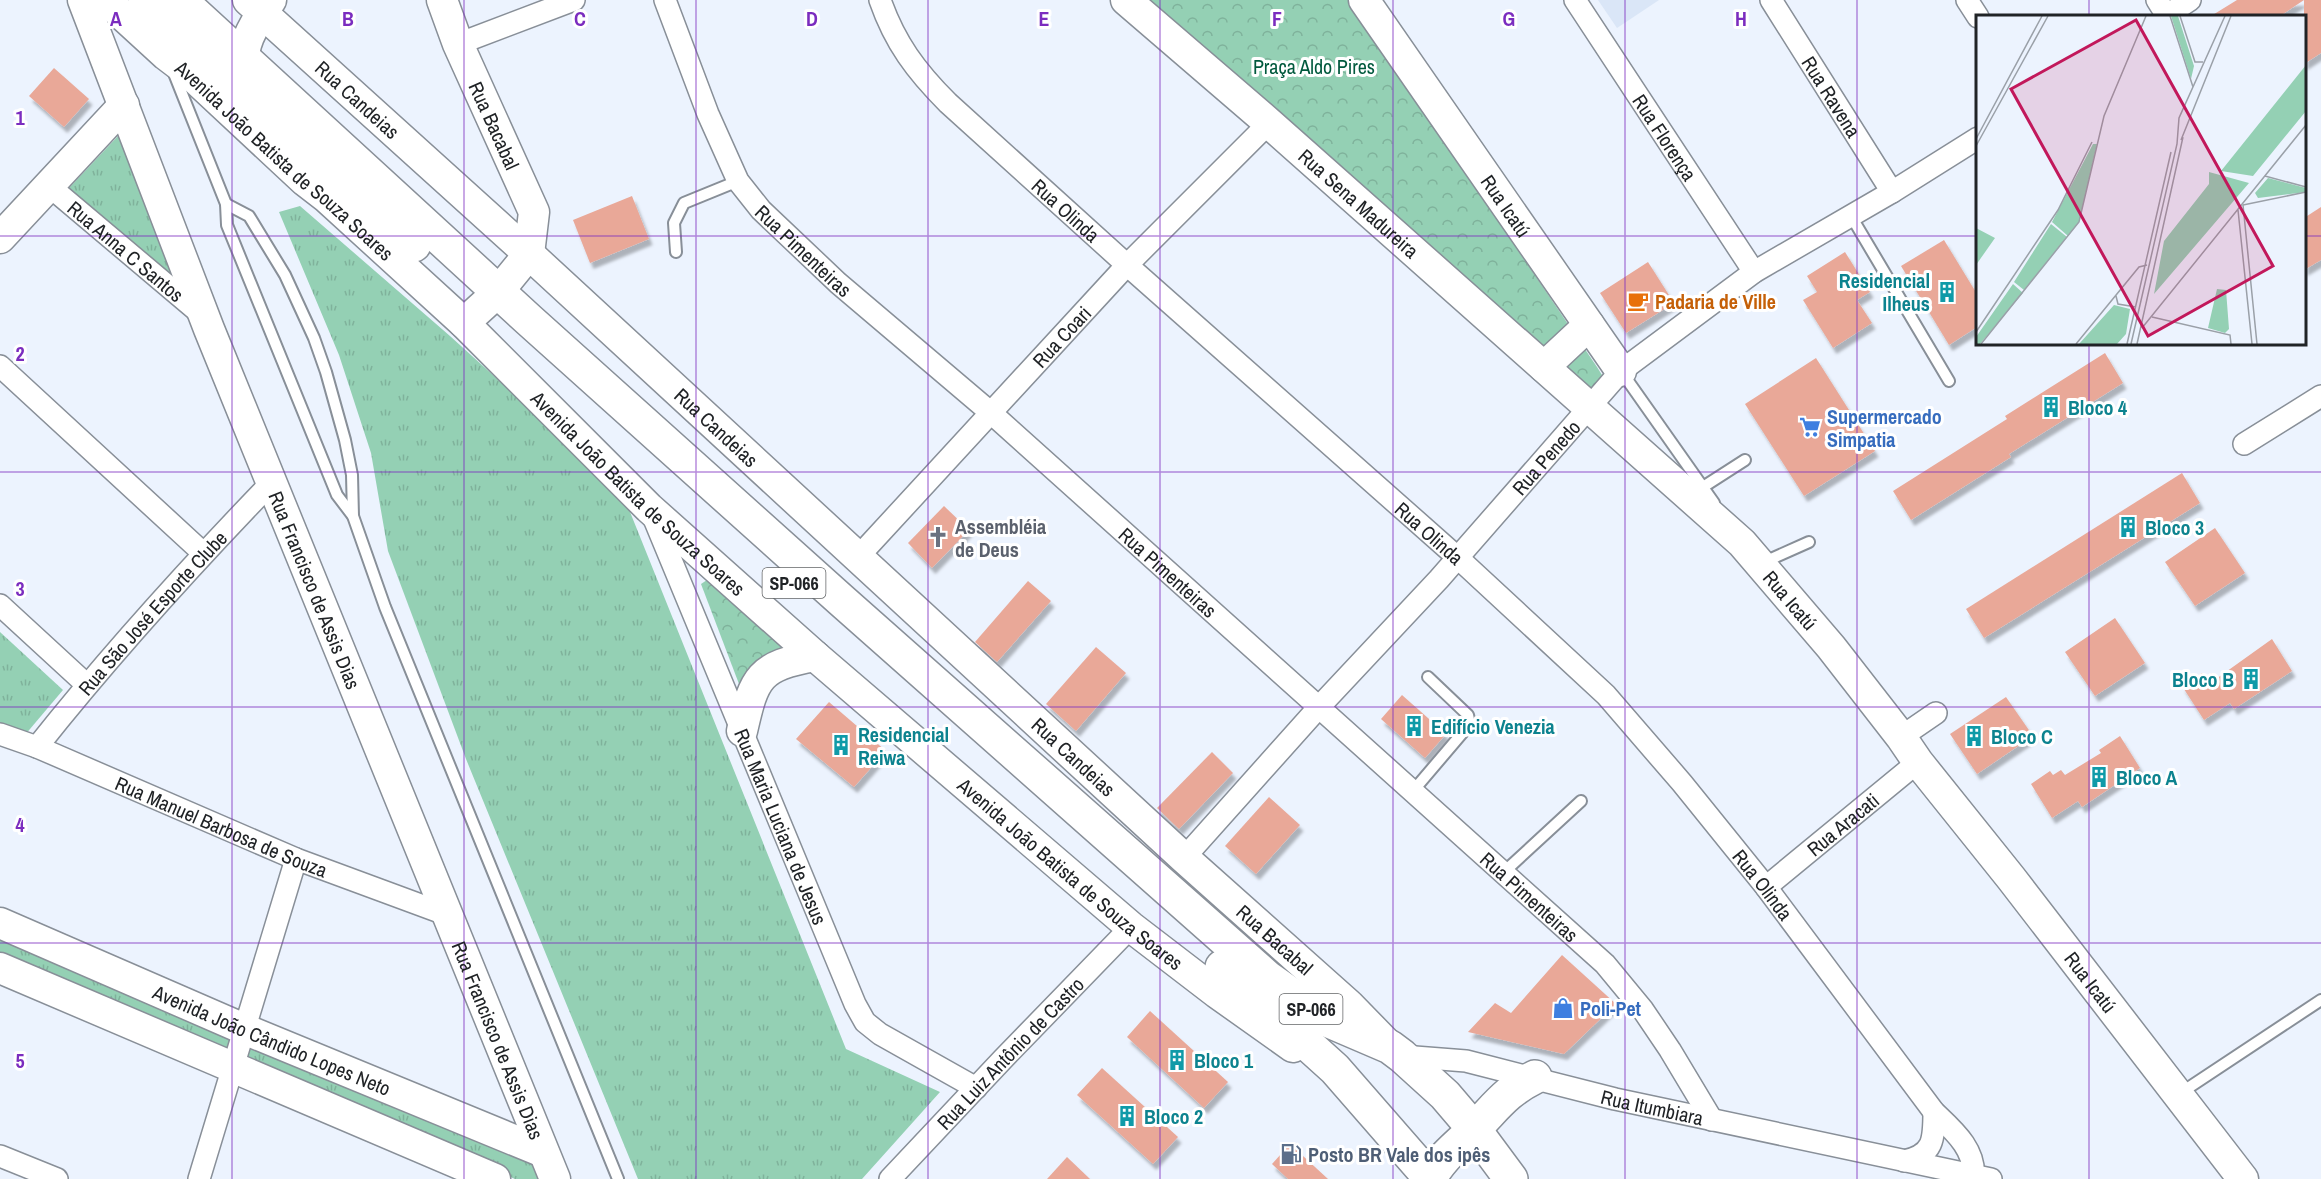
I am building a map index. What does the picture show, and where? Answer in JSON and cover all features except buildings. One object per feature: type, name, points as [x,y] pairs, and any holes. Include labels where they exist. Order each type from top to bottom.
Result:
[{"type":"main road","name":"SP-066","points":[[180,0],[242,55],[481,307],[850,608],[1268,978],[1327,1020],[1396,1051],[1445,1095],[1474,1129],[1510,1179]]},
{"type":"main road","name":"SP-066","points":[[147,7],[1335,1069],[1431,1179]]},
{"type":"main road","points":[[1431,1179],[1448,1152],[1474,1129],[1503,1097],[1515,1086],[1535,1077]]},
{"type":"street","name":"Rua Francisco de Assis Dias","points":[[83,0],[204,317],[549,1166]]},
{"type":"street","name":"Avenida João Batista de Souza Soares","points":[[106,0],[162,44],[256,135],[481,307],[650,508],[815,656],[1131,927],[1217,993],[1292,1046],[1335,1069]]},
{"type":"street","name":"Rua Bacabal","points":[[442,0],[458,44],[534,212],[529,254]]},
{"type":"street","points":[[458,44],[574,0]]},
{"type":"street","name":"Rua Pimenteiras","points":[[665,0],[708,114],[738,181],[761,210],[838,283],[990,412],[1605,964],[1648,1018],[1712,1120]]},
{"type":"street","name":"Rua Olinda","points":[[880,0],[898,43],[920,75],[948,103],[1457,557],[1606,694],[1766,887],[1934,1112],[1954,1131],[1973,1161],[1979,1178]]},
{"type":"street","name":"Rua Sena Madureira","points":[[1126,0],[1269,123],[1752,553]]},
{"type":"street","name":"Rua Icatú","points":[[1364,0],[1621,371]]},
{"type":"street","name":"Rua Florença","points":[[1575,0],[1754,272]]},
{"type":"street","name":"Rua Ravena","points":[[1771,0],[1892,192]]},
{"type":"street","points":[[1967,0],[1976,15]]},
{"type":"street","points":[[2157,0],[2165,15]]},
{"type":"street","points":[[2168,15],[2190,0]]},
{"type":"street","points":[[256,135],[242,55],[260,4]]},
{"type":"street","name":"Rua Candeias","points":[[260,4],[1184,858]]},
{"type":"street","points":[[0,238],[124,105]]},
{"type":"street","name":"Rua Coari","points":[[858,557],[1127,265],[1269,123]]},
{"type":"street","name":"Rua Penedo","points":[[1184,858],[1457,557],[1621,371],[1754,272],[1892,192],[1976,139]]},
{"type":"street","name":"Rua Anna C Santos","points":[[48,184],[204,317]]},
{"type":"street","points":[[481,307],[529,254]]},
{"type":"street","points":[[1544,367],[1589,325]]},
{"type":"street","points":[[0,366],[203,553]]},
{"type":"street","points":[[2244,444],[2321,396]]},
{"type":"street","name":"Rua São José Esporte Clube","points":[[37,747],[87,685],[203,553],[271,483]]},
{"type":"street","name":"Rua Maria Luciana de Jesus","points":[[650,508],[855,1004],[865,1022],[904,1048],[976,1088]]},
{"type":"street","name":"Rua Icatú","points":[[1752,553],[2012,878],[2243,1179]]},
{"type":"street","points":[[0,605],[87,685]]},
{"type":"street","points":[[742,731],[749,699],[756,682],[774,666],[815,656]]},
{"type":"street","points":[[1901,737],[1936,713]]},
{"type":"street","name":"Rua Manuel Barbosa de Souza","points":[[0,734],[37,747],[296,859],[445,914]]},
{"type":"street","name":"Rua Aracati","points":[[1766,887],[1918,762]]},
{"type":"street","name":"Rua Bacabal","points":[[1184,858],[1396,1051]]},
{"type":"street","points":[[199,1179],[296,859]]},
{"type":"street","name":"Avenida João Cândido Lopes Neto","points":[[0,923],[244,1029],[549,1166]]},
{"type":"street","name":"Rua Luiz Antônio de Castro","points":[[890,1179],[1131,927]]},
{"type":"street","name":"Avenida João Cândido Lopes Neto","points":[[0,968],[234,1066],[484,1176]]},
{"type":"street","name":"Rua Itumbiara","points":[[1396,1051],[1466,1061],[1615,1099],[1979,1178]]},
{"type":"street","points":[[1904,1161],[1917,1158],[1925,1153],[1934,1132],[1934,1112]]},
{"type":"street","points":[[0,1156],[57,1179]]},
{"type":"lane","points":[[162,44],[226,204],[227,225],[337,495],[353,516],[389,618],[618,1179]]},
{"type":"lane","points":[[676,252],[674,223],[684,203],[738,181]]},
{"type":"lane","points":[[226,204],[249,216],[285,275],[314,338],[345,440],[352,475],[353,516]]},
{"type":"lane","points":[[1851,216],[1949,381]]},
{"type":"lane","name":"Rua Icatú","points":[[1621,371],[1752,553]]},
{"type":"lane","points":[[1703,487],[1744,460]]},
{"type":"lane","points":[[1752,553],[1809,542]]},
{"type":"lane","points":[[1413,791],[1470,724],[1468,715],[1428,677]]},
{"type":"lane","points":[[1504,872],[1581,801]]},
{"type":"lane","points":[[2178,1094],[2321,1000]]},
{"type":"shaded area","points":[[1598,0],[1659,0],[1617,28]]},
{"type":"green space","name":"Praça Aldo Pires","points":[[1143,0],[1349,0],[1597,367],[1602,375],[1599,382],[1585,396]]},
{"type":"green space","points":[[118,136],[180,289],[68,189]]},
{"type":"green space","points":[[300,206],[450,336],[622,492],[846,1049],[940,1092],[862,1179],[638,1179],[466,759],[388,551],[371,453],[339,355],[279,212]]},
{"type":"green space","points":[[707,580],[716,581],[789,650],[739,684],[701,584]]},
{"type":"green space","points":[[0,632],[63,690],[19,742],[0,734]]},
{"type":"green space","points":[[0,938],[535,1162],[542,1179],[515,1179],[0,956]]},
{"type":"place","name":"Residencial Ilheus","points":[[1947,292]]},
{"type":"place","name":"Padaria de Ville","points":[[1638,301]]},
{"type":"place","name":"Bloco 4","points":[[2051,407]]},
{"type":"place","name":"Supermercado Simpatia","points":[[1810,427]]},
{"type":"place","name":"Bloco 3","points":[[2128,527]]},
{"type":"place","name":"Assembléia de Deus","points":[[938,537]]},
{"type":"place","name":"Bloco B","points":[[2251,679]]},
{"type":"place","name":"Edifício Venezia","points":[[1414,726]]},
{"type":"place","name":"Bloco C","points":[[1974,736]]},
{"type":"place","name":"Residencial Reiwa","points":[[841,745]]},
{"type":"place","name":"Bloco A","points":[[2099,777]]},
{"type":"place","name":"Poli-Pet","points":[[1563,1008]]},
{"type":"place","name":"Bloco 1","points":[[1177,1060]]},
{"type":"place","name":"Bloco 2","points":[[1127,1116]]},
{"type":"place","name":"Posto BR Vale dos ipês","points":[[1291,1154]]}]
